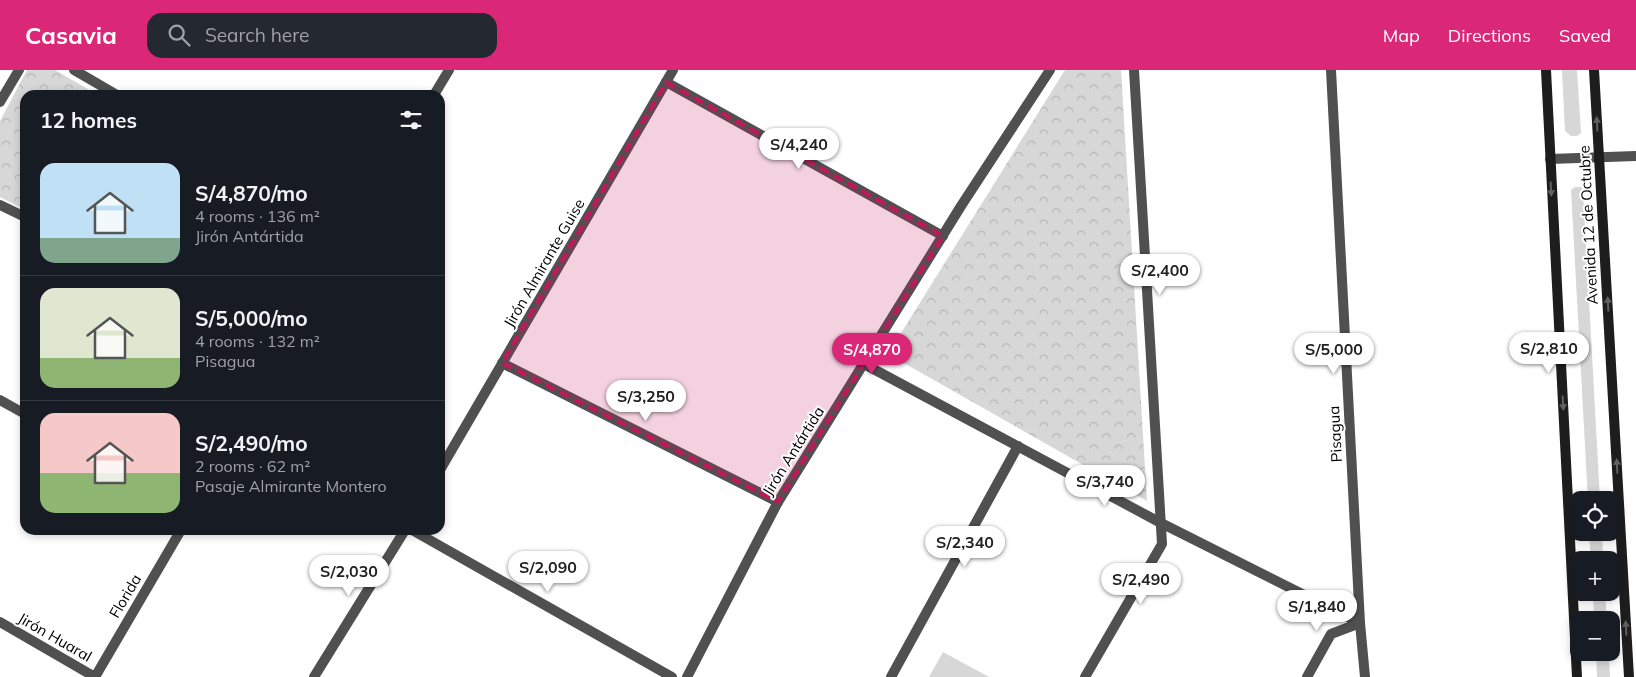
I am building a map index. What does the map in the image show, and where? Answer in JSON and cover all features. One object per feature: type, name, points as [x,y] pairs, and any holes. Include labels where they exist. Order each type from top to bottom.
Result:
[{"type":"main road","points":[[1546,70],[1577,677]]},
{"type":"main road","name":"Avenida 12 de Octubre","points":[[1594,70],[1629,677]]},
{"type":"street","points":[[0,102],[19,70]]},
{"type":"street","points":[[74,70],[108,90]]},
{"type":"street","points":[[437,90],[448,70]]},
{"type":"street","name":"Jirón Almirante Guise","points":[[445,461],[673,70]]},
{"type":"street","name":"Jirón Antártida","points":[[687,677],[778,502],[943,236],[1050,70]]},
{"type":"street","points":[[1085,677],[1162,544],[1134,70]]},
{"type":"street","name":"Pisagua","points":[[1331,70],[1360,623],[1365,677]]},
{"type":"street","points":[[666,82],[943,236]]},
{"type":"street","points":[[1550,159],[1636,156]]},
{"type":"street","points":[[0,205],[20,215]]},
{"type":"street","points":[[502,363],[778,502]]},
{"type":"street","points":[[864,364],[1161,523],[1360,623]]},
{"type":"street","points":[[0,400],[20,411]]},
{"type":"street","points":[[890,677],[1018,446]]},
{"type":"street","name":"Florida","points":[[95,677],[178,535]]},
{"type":"street","points":[[314,677],[402,535]]},
{"type":"street","points":[[421,535],[672,677]]},
{"type":"street","name":"Jirón Huaral","points":[[0,622],[95,677]]},
{"type":"street","points":[[1306,677],[1331,634],[1360,623]]},
{"type":"highlighted area","points":[[666,82],[943,236],[778,502],[502,363]]},
{"type":"green space","points":[[27,70],[55,70],[89,90],[20,90],[20,207],[0,197],[0,121]]},
{"type":"green space","points":[[1065,70],[1121,70],[1147,501],[888,354]]},
{"type":"green space","points":[[1562,70],[1577,70],[1581,133],[1577,136],[1571,136],[1565,131]]},
{"type":"green space","points":[[1575,187],[1581,187],[1583,191],[1600,491],[1588,491],[1571,190]]},
{"type":"green space","points":[[1590,541],[1602,541],[1603,551],[1590,551]]},
{"type":"green space","points":[[1593,601],[1606,601],[1606,611],[1594,611]]},
{"type":"green space","points":[[943,652],[989,677],[929,677]]},
{"type":"green space","points":[[1596,661],[1609,661],[1610,677],[1597,677]]}]
